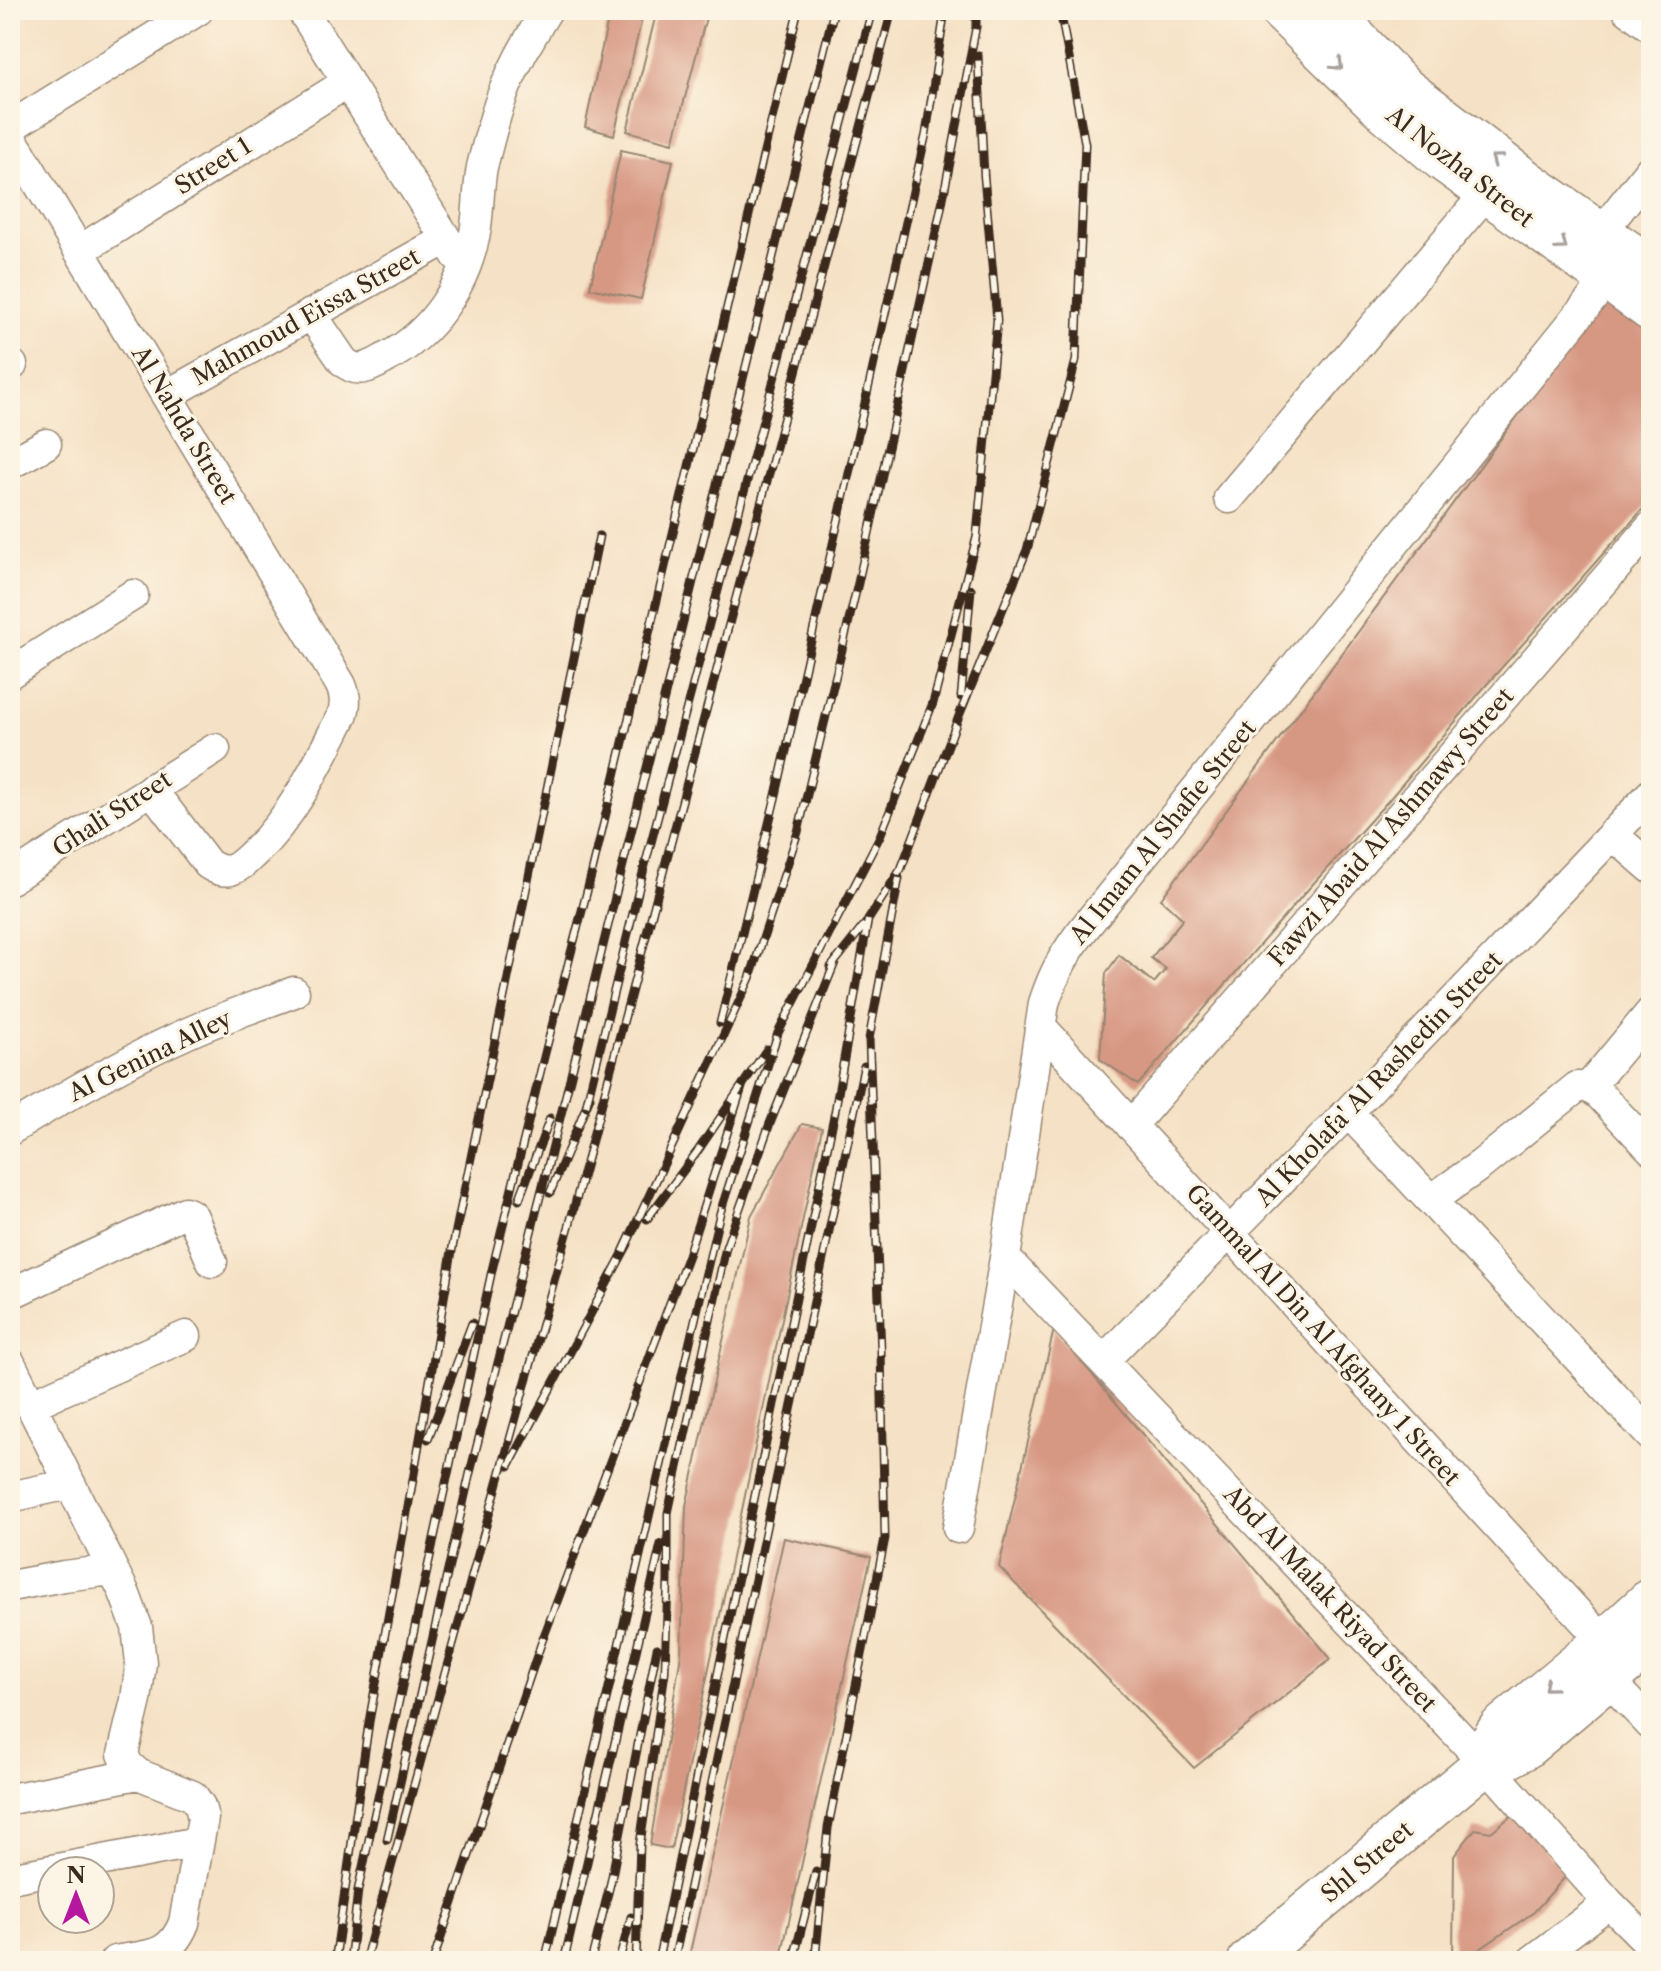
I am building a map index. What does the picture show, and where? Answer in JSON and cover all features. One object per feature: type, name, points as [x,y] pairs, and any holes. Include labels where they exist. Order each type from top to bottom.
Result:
[{"type":"main road","name":"Al Nozha Street","points":[[1282,10],[1381,106],[1443,159],[1488,191],[1622,259]]},
{"type":"main road","name":"Al Nozha Street","points":[[1335,10],[1355,39],[1401,87],[1622,259],[1651,309]]},
{"type":"street","points":[[10,127],[198,10]]},
{"type":"street","points":[[302,10],[465,268]]},
{"type":"street","points":[[311,314],[343,361],[359,370],[400,351],[427,328],[449,300],[465,268],[475,234],[482,169],[499,105],[525,45],[547,10]]},
{"type":"street","points":[[1628,10],[1651,27]]},
{"type":"street","name":"Street 1","points":[[79,251],[348,82]]},
{"type":"street","name":"Al Nahda Street","points":[[10,136],[345,696],[346,706],[342,716],[308,784],[289,814],[239,867],[218,870],[208,864],[151,789]]},
{"type":"street","name":"Al Imam Al Shafie Street","points":[[958,1528],[1005,1258],[1044,1003],[1054,974],[1077,937],[1622,259],[1651,169]]},
{"type":"street","points":[[1229,498],[1488,191]]},
{"type":"street","name":"Mahmoud Eissa Street","points":[[167,395],[446,239]]},
{"type":"street","points":[[10,464],[46,444]]},
{"type":"street","name":"Fawzi Abaid Al Ashmawy Street","points":[[1131,1126],[1651,527]]},
{"type":"street","points":[[10,673],[133,595]]},
{"type":"street","name":"Ghali Street","points":[[13,871],[215,749]]},
{"type":"street","name":"Al Kholafa' Al Rashedin Street","points":[[1104,1360],[1348,1112],[1651,794]]},
{"type":"street","points":[[1612,834],[1651,868]]},
{"type":"street","name":"Al Genina Alley","points":[[10,1130],[128,1061],[193,1031],[294,992]]},
{"type":"street","points":[[1589,1087],[1651,1012]]},
{"type":"street","name":"Gammal Al Din Al Afghany 1 Street","points":[[1042,1028],[1230,1234],[1599,1659],[1651,1725]]},
{"type":"street","points":[[1431,1200],[1482,1164],[1577,1087],[1589,1087],[1599,1094],[1651,1149]]},
{"type":"street","points":[[1348,1112],[1651,1436]]},
{"type":"street","points":[[10,1294],[185,1212],[193,1217],[212,1262]]},
{"type":"street","name":"Abd Al Malak Riyad Street","points":[[1005,1258],[1485,1763],[1609,1903],[1651,1945]]},
{"type":"street","points":[[30,1405],[186,1336]]},
{"type":"street","points":[[10,1363],[124,1592],[137,1627],[141,1663],[123,1754],[128,1765],[138,1774],[193,1796],[203,1818],[184,1923],[178,1939],[166,1950],[115,1961]]},
{"type":"street","points":[[10,1497],[69,1484]]},
{"type":"street","points":[[10,1586],[112,1570]]},
{"type":"street","name":"Shl Street","points":[[1249,1961],[1485,1763],[1491,1742],[1500,1728],[1599,1659],[1651,1599]]},
{"type":"street","name":"Shl Street","points":[[1599,1659],[1651,1642]]},
{"type":"street","points":[[10,1799],[138,1774]]},
{"type":"street","points":[[10,1878],[198,1842]]},
{"type":"street","points":[[1532,1961],[1609,1903]]},
{"type":"building","points":[[610,10],[644,10],[614,135],[585,127]]},
{"type":"building","points":[[657,10],[708,10],[673,143],[627,131]]},
{"type":"building","points":[[621,150],[673,161],[641,299],[590,288]]},
{"type":"building","points":[[1609,292],[1651,323],[1651,500],[1138,1085],[1100,1059],[1106,973],[1119,955],[1154,983],[1166,969],[1151,958],[1183,919],[1161,899]]},
{"type":"building","points":[[802,1124],[822,1128],[671,1849],[650,1845],[681,1654],[686,1506],[751,1216]]},
{"type":"building","points":[[1054,1329],[1331,1659],[1194,1768],[999,1567]]},
{"type":"building","points":[[784,1538],[871,1557],[780,1961],[688,1961]]},
{"type":"building","points":[[1515,1813],[1566,1876],[1534,1912],[1480,1949],[1453,1960],[1454,1856],[1475,1829],[1491,1832]]},
{"type":"railway","points":[[350,1961],[358,1890],[492,1270],[592,872],[798,10]]},
{"type":"railway","points":[[387,1840],[470,1473],[834,10]]},
{"type":"railway","points":[[586,1106],[640,884],[872,10]]},
{"type":"railway","points":[[365,1961],[570,1223],[892,10]]},
{"type":"railway","points":[[720,1023],[776,795],[926,134],[945,10]]},
{"type":"railway","points":[[623,1252],[750,978],[798,832],[858,583],[941,209],[976,27],[976,10]]},
{"type":"railway","points":[[658,1961],[835,1111],[868,920],[901,869],[1027,550],[1076,360],[1085,144],[1060,10]]},
{"type":"railway","points":[[976,545],[997,320],[984,176],[978,55]]},
{"type":"railway","points":[[335,1961],[369,1722],[453,1245],[599,536]]},
{"type":"railway","points":[[545,1961],[720,1213],[778,1033],[880,836],[933,703],[977,536]]},
{"type":"railway","points":[[961,697],[971,589]]},
{"type":"railway","points":[[815,1961],[828,1828],[885,1538],[869,1039],[899,878]]},
{"type":"railway","points":[[831,967],[866,923]]},
{"type":"railway","points":[[636,1961],[640,1844],[665,1672],[668,1513],[726,1247],[769,1126],[836,960]]},
{"type":"railway","points":[[647,1219],[767,1049]]},
{"type":"railway","points":[[674,1961],[864,1066]]},
{"type":"railway","points":[[433,1961],[541,1644],[688,1255],[743,1084]]},
{"type":"railway","points":[[550,1193],[590,1097]]},
{"type":"railway","points":[[519,1200],[550,1118]]},
{"type":"railway","points":[[509,1466],[628,1244]]},
{"type":"railway","points":[[428,1439],[472,1323]]},
{"type":"railway","points":[[564,1961],[661,1544]]},
{"type":"railway","points":[[591,1961],[611,1881],[657,1648]]},
{"type":"railway","points":[[793,1961],[816,1872]]},
{"type":"railway","points":[[619,1961],[631,1917]]}]
